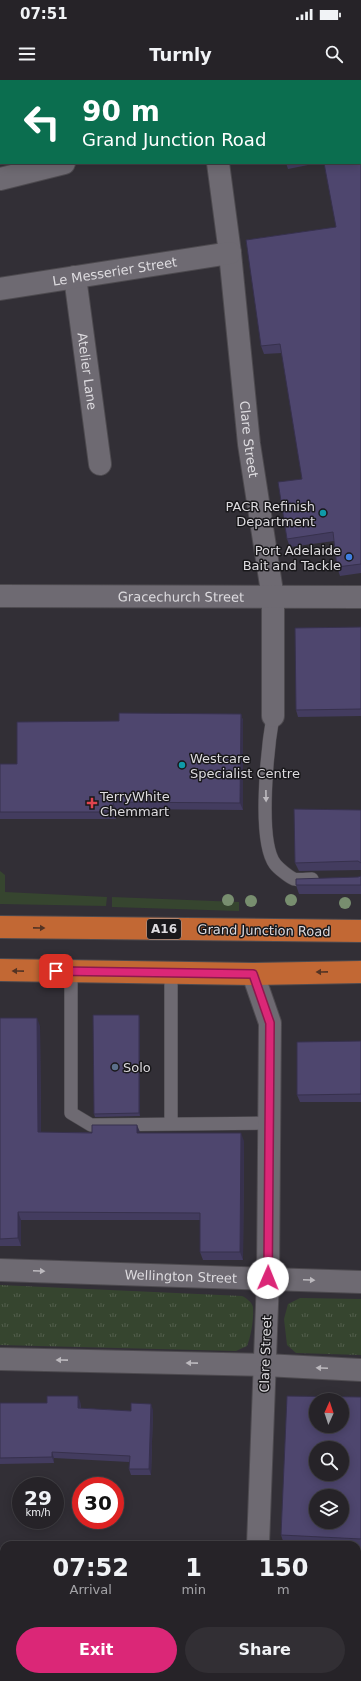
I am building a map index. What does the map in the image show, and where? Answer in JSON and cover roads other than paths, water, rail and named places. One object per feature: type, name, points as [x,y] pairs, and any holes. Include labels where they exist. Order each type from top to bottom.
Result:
[{"type":"highway","points":[[328,931],[361,926]]},
{"type":"highway","name":"Grand Junction Road","points":[[0,927],[361,931]]},
{"type":"highway","points":[[0,970],[253,974],[361,972]]},
{"type":"street","points":[[0,179],[60,164]]},
{"type":"street","name":"Clare Street","points":[[218,164],[230,253],[249,444],[273,598],[273,716]]},
{"type":"street","name":"Le Messerier Street","points":[[0,289],[230,253]]},
{"type":"street","name":"Atelier Lane","points":[[75,278],[100,464]]},
{"type":"street","name":"Gracechurch Street","points":[[0,596],[273,598],[361,597]]},
{"type":"street","name":"Clare Street","points":[[253,974],[270,1023],[268,1278],[258,1541]]},
{"type":"street","name":"Wellington Street","points":[[0,1270],[361,1282]]},
{"type":"street","points":[[0,1359],[265,1365],[361,1370]]},
{"type":"lane","points":[[273,716],[267,754],[265,784],[268,845],[275,863],[294,879],[324,878]]},
{"type":"lane","points":[[71,971],[71,1113],[91,1125],[155,1126],[171,1123],[269,1122]]},
{"type":"lane","points":[[171,973],[171,1123]]},
{"type":"place","name":"PACR Refinish Department","points":[[323,513]]},
{"type":"place","name":"Port Adelaide Bait and Tackle","points":[[349,557]]},
{"type":"place","name":"Westcare Specialist Centre","points":[[182,765]]},
{"type":"place","name":"TerryWhite Chemmart","points":[[92,803]]},
{"type":"place","name":"Solo","points":[[115,1067]]}]
